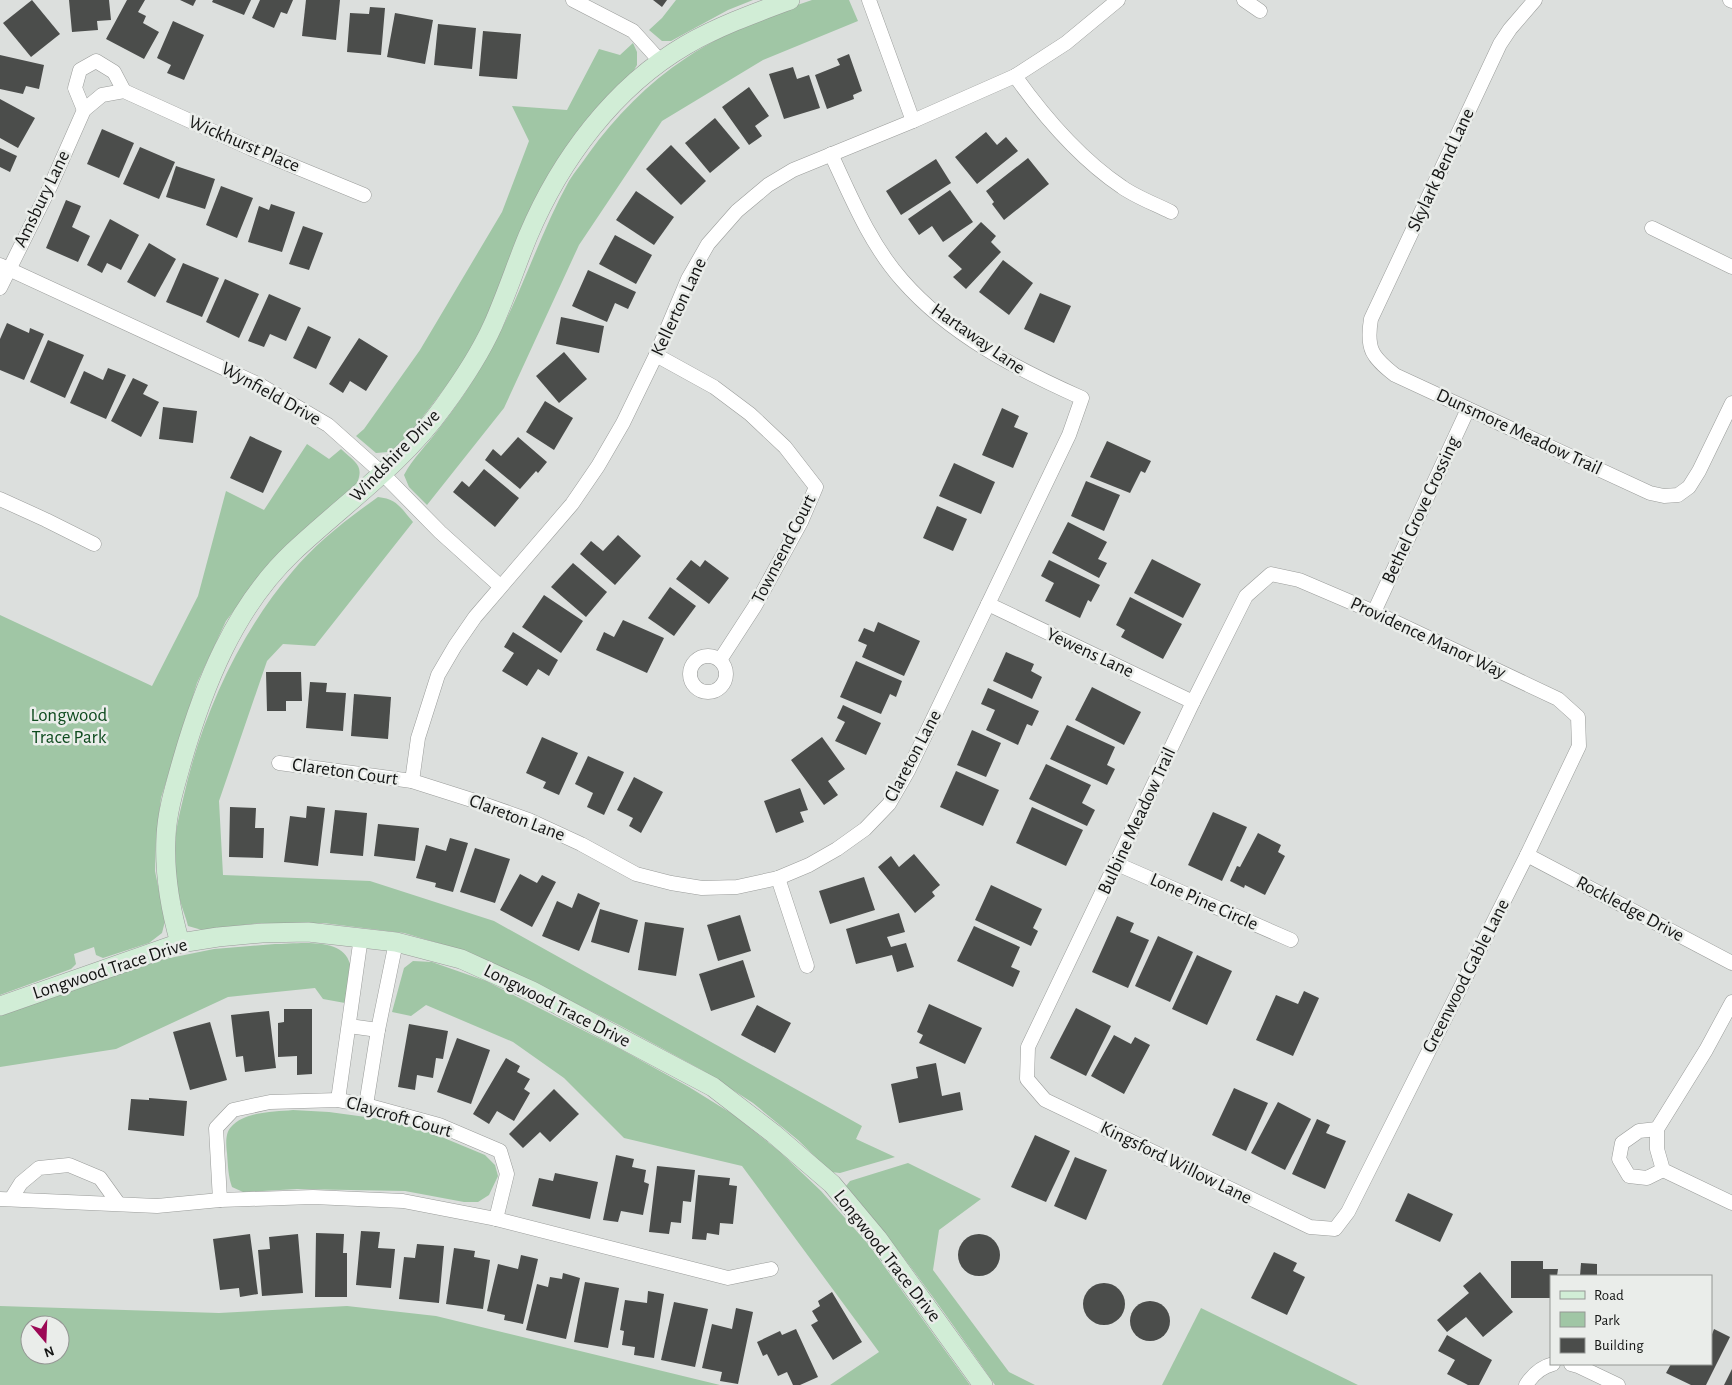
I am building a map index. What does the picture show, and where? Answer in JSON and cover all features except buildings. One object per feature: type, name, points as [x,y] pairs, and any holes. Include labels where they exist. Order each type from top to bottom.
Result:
[{"type":"street","points":[[573,0],[633,31],[661,62]]},
{"type":"street","name":"Windshire Drive","points":[[180,943],[171,911],[165,869],[166,834],[173,794],[187,742],[205,692],[227,640],[250,603],[291,554],[384,474],[442,408],[470,366],[492,327],[528,236],[551,188],[576,150],[602,117],[630,87],[686,45],[725,26],[790,0]]},
{"type":"street","points":[[869,0],[912,121]]},
{"type":"street","name":"Kellerton Lane","points":[[412,781],[418,738],[438,676],[455,646],[500,586],[572,504],[593,473],[623,423],[656,356],[688,279],[708,244],[737,211],[768,185],[793,170],[1015,76],[1066,43],[1118,0]]},
{"type":"street","points":[[1244,0],[1260,11]]},
{"type":"street","name":"Skylark Bend Lane","points":[[1372,349],[1368,336],[1371,320],[1500,44],[1510,29],[1535,0]]},
{"type":"street","points":[[84,110],[75,88],[80,70],[96,61],[114,72],[124,91]]},
{"type":"street","points":[[1015,76],[1070,145],[1123,188],[1170,212]]},
{"type":"street","name":"Amsbury Lane","points":[[0,288],[4,267],[50,187],[84,110],[102,95],[124,91]]},
{"type":"street","name":"Wickhurst Place","points":[[124,91],[252,149],[364,195]]},
{"type":"street","name":"Hartaway Lane","points":[[831,154],[852,200],[876,244],[901,280],[933,310],[966,336],[995,355],[1032,376],[1082,398]]},
{"type":"street","points":[[1652,228],[1732,267]]},
{"type":"street","name":"Wynfield Drive","points":[[4,267],[260,385],[328,425],[384,474],[440,532],[500,586]]},
{"type":"street","name":"Dunsmore Meadow Trail","points":[[1372,349],[1378,362],[1395,375],[1650,493],[1664,496],[1678,495],[1689,487],[1699,471],[1732,403]]},
{"type":"street","name":"Townsend Court","points":[[656,356],[714,387],[750,414],[784,446],[816,486],[801,522],[755,606],[720,660]]},
{"type":"street","name":"Clareton Lane","points":[[412,781],[529,820],[581,844],[636,874],[671,884],[702,888],[737,887],[778,878],[809,865],[837,849],[864,829],[889,804],[908,771],[1069,435],[1082,398]]},
{"type":"street","name":"Bethel Grove Crossing","points":[[1374,612],[1468,409]]},
{"type":"street","points":[[0,499],[94,544]]},
{"type":"street","name":"Providence Manor Way","points":[[1271,574],[1299,580],[1374,612],[1558,699],[1578,717]]},
{"type":"street","name":"Bulbine Meadow Trail","points":[[1027,1079],[1028,1047],[1117,864],[1192,702],[1246,596],[1271,574]]},
{"type":"street","name":"Yewens Lane","points":[[988,604],[1192,702]]},
{"type":"street","name":"Greenwood Gable Lane","points":[[1335,1229],[1348,1212],[1527,855],[1578,746],[1578,717]]},
{"type":"street","name":"Clareton Court","points":[[279,763],[412,781]]},
{"type":"street","name":"Rockledge Drive","points":[[1527,855],[1732,963]]},
{"type":"street","name":"Lone Pine Circle","points":[[1117,864],[1291,940]]},
{"type":"street","points":[[778,878],[807,966]]},
{"type":"street","name":"Longwood Trace Drive","points":[[0,1006],[180,943],[218,937],[262,933],[308,932],[396,942],[461,959],[532,991],[713,1087],[774,1134],[832,1184],[878,1239],[983,1385]]},
{"type":"street","points":[[338,1100],[361,937]]},
{"type":"street","points":[[366,1105],[378,1030],[396,942]]},
{"type":"street","points":[[1732,1002],[1706,1050],[1657,1129],[1657,1149],[1663,1170],[1732,1203]]},
{"type":"street","points":[[349,1026],[378,1030]]},
{"type":"street","name":"Kingsford Willow Lane","points":[[1027,1079],[1045,1100],[1310,1227],[1335,1229]]},
{"type":"street","name":"Claycroft Court","points":[[220,1200],[216,1128],[234,1110],[270,1102],[338,1100],[366,1105],[439,1125],[500,1151],[507,1174],[496,1219]]},
{"type":"street","points":[[1657,1129],[1639,1131],[1622,1143],[1619,1159],[1629,1176],[1647,1178],[1663,1170]]},
{"type":"street","points":[[5,1199],[39,1168],[69,1165],[100,1178],[118,1203]]},
{"type":"street","points":[[5,1199],[158,1206],[220,1200],[313,1197],[403,1201],[496,1219],[728,1278],[771,1270]]},
{"type":"street","points":[[1526,1385],[1532,1376],[1545,1366],[1550,1365]]},
{"type":"street","points":[[1574,1365],[1618,1385]]},
{"type":"green space","points":[[676,0],[753,0],[728,10],[671,41],[662,41],[649,30],[662,18]]},
{"type":"green space","points":[[812,0],[849,0],[858,21],[763,60],[662,121],[579,245],[504,408],[427,505],[409,487],[404,475],[471,384],[510,312],[548,224],[571,177],[599,140],[633,101],[658,78],[686,58],[716,40],[747,25]]},
{"type":"green space","points":[[633,43],[637,52],[637,65],[631,75],[599,109],[495,300],[481,331],[456,373],[401,444],[388,452],[376,453],[356,436],[364,429],[420,350],[502,212],[529,141],[512,106],[567,110],[599,49],[620,55]]},
{"type":"green space","name":"Longwood Trace Park","points":[[307,444],[329,459],[341,449],[356,462],[359,470],[358,481],[355,489],[255,583],[226,621],[197,683],[161,798],[156,838],[155,871],[165,921],[162,933],[149,943],[103,958],[96,955],[94,947],[74,954],[76,964],[71,969],[0,995],[0,615],[152,686],[198,596],[226,491],[264,510]]},
{"type":"green space","points":[[378,497],[394,502],[402,508],[413,522],[315,646],[283,644],[267,661],[219,801],[223,875],[370,881],[494,921],[862,1126],[856,1139],[895,1157],[840,1173],[831,1172],[798,1140],[753,1103],[702,1070],[619,1025],[519,975],[455,948],[404,933],[323,923],[261,923],[202,930],[188,926],[177,881],[175,848],[177,828],[192,765],[212,706],[239,649],[255,622],[292,572],[332,532]]},
{"type":"green space","points":[[307,943],[329,945],[346,955],[350,967],[345,1003],[323,999],[315,988],[228,997],[116,1049],[0,1067],[0,1016],[160,960],[214,949]]},
{"type":"green space","points":[[413,961],[432,962],[486,981],[622,1050],[689,1087],[734,1115],[780,1152],[821,1191],[869,1245],[970,1385],[830,1385],[879,1352],[742,1166],[624,1138],[564,1078],[513,1042],[426,1005],[411,1016],[392,1012],[404,968]]},
{"type":"green space","points":[[293,1110],[329,1112],[388,1120],[432,1133],[485,1155],[495,1165],[498,1176],[489,1195],[478,1202],[464,1202],[405,1191],[297,1189],[243,1192],[232,1187],[228,1170],[226,1143],[231,1127],[252,1115]]},
{"type":"green space","points":[[908,1163],[981,1199],[939,1230],[933,1270],[1009,1372],[1035,1385],[995,1385],[904,1259],[846,1186],[850,1181]]},
{"type":"green space","points":[[0,1306],[219,1313],[347,1306],[436,1316],[720,1385],[0,1385]]},
{"type":"green space","points":[[1201,1308],[1358,1385],[1162,1385]]}]
